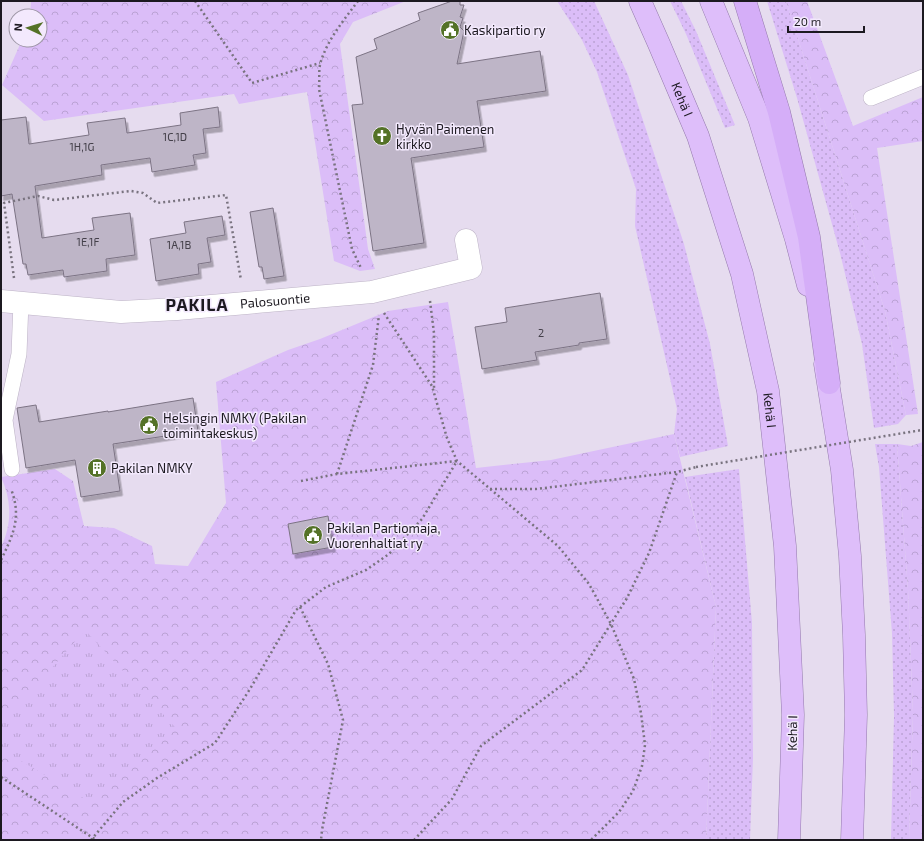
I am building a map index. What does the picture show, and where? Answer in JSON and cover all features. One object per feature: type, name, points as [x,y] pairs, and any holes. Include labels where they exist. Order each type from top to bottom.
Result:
[{"type":"highway","name":"Kehä I","points":[[640,1],[698,136],[742,274],[768,391],[786,553],[793,716],[789,840]]},
{"type":"highway","points":[[711,1],[759,118],[796,240],[814,310],[829,383]]},
{"type":"highway","points":[[745,1],[779,112],[809,237],[842,470],[850,556],[854,635],[856,715],[852,840]]},
{"type":"street","name":"Palosuontie","points":[[13,302],[122,312],[245,304],[376,299],[428,278],[471,268],[466,240]]},
{"type":"lane","points":[[871,98],[923,77]]},
{"type":"lane","points":[[11,463],[5,420],[19,354],[13,302]]},
{"type":"path","points":[[195,1],[252,83],[320,62]]},
{"type":"path","points":[[358,1],[341,23],[320,62],[319,89],[352,249],[376,299],[432,386],[447,438],[458,461],[558,546],[589,584],[611,624],[634,679],[641,713],[645,745],[642,766],[633,791],[619,812],[591,840]]},
{"type":"path","points":[[13,302],[4,203],[38,196],[54,200],[131,192],[142,193],[157,203],[226,195],[245,304]]},
{"type":"path","points":[[428,278],[434,333],[434,395]]},
{"type":"path","points":[[337,474],[373,365],[376,299]]},
{"type":"path","points":[[490,489],[536,490],[677,472],[696,467],[922,430]]},
{"type":"path","points":[[300,481],[337,474],[458,461]]},
{"type":"path","points":[[92,839],[123,802],[157,778],[215,743],[250,689],[296,610],[326,587],[366,570],[389,554],[422,519],[458,461]]},
{"type":"path","points":[[1,560],[10,542],[17,519],[15,499],[5,475],[11,463]]},
{"type":"path","points":[[414,840],[452,799],[481,746],[582,670],[627,598],[649,553],[677,472]]},
{"type":"path","points":[[300,607],[328,664],[343,720],[322,830],[322,840]]},
{"type":"path","points":[[1,777],[92,839],[96,840]]},
{"type":"green space","points":[[31,1],[406,1],[353,22],[340,44],[368,249],[375,269],[360,271],[334,261],[307,92],[239,104],[234,94],[44,121],[2,85],[18,48],[48,48],[48,8],[31,8]]},
{"type":"green space","points":[[557,1],[594,1],[628,75],[684,244],[710,344],[728,446],[680,457],[674,434],[677,409],[635,226],[636,189],[597,72],[582,40]]},
{"type":"green space","points":[[670,1],[681,1],[696,31],[735,125],[725,128],[686,34]]},
{"type":"green space","points":[[767,1],[786,1],[885,311],[906,415],[898,424],[874,428],[862,344],[840,253],[797,98]]},
{"type":"green space","points":[[786,1],[807,1],[853,126],[923,97],[923,141],[877,148],[918,414],[906,415],[885,311]]},
{"type":"green space","points":[[448,302],[476,468],[551,460],[674,434],[716,607],[706,840],[1,840],[1,547],[9,521],[9,504],[5,486],[1,477],[55,469],[73,481],[84,526],[114,528],[152,546],[155,564],[188,566],[226,503],[216,382],[288,350],[320,339],[388,311]]},
{"type":"green space","points":[[923,442],[923,840],[909,840],[913,713],[908,589],[897,444],[911,446]]},
{"type":"green space","points":[[875,444],[897,444],[908,589],[913,713],[909,840],[891,840],[894,716],[892,633],[879,467]]},
{"type":"green space","points":[[739,469],[752,623],[753,758],[750,840],[706,840],[716,607],[685,477]]},
{"type":"green space","points":[[85,630],[175,727],[92,803],[1,749],[1,726]]},
{"type":"building","name":"Hyvän Paimenen kirkko","points":[[452,1],[460,1],[460,5],[464,5],[460,17],[463,18],[460,27],[464,31],[457,64],[540,51],[546,91],[477,101],[484,147],[411,158],[424,243],[373,251],[352,105],[363,104],[356,57],[377,49],[374,39],[420,20],[418,13]]},
{"type":"building","points":[[218,107],[220,127],[203,129],[206,153],[193,155],[195,165],[152,172],[150,158],[101,165],[102,175],[35,186],[42,238],[94,230],[92,218],[130,213],[135,255],[106,259],[107,271],[64,277],[63,270],[28,275],[26,264],[23,264],[12,194],[1,196],[1,120],[26,117],[29,144],[89,135],[87,123],[125,118],[127,133],[181,125],[180,113]]},
{"type":"building","points":[[273,208],[284,276],[264,279],[262,267],[259,267],[250,212]]},
{"type":"building","points":[[222,216],[225,235],[207,238],[211,262],[198,264],[199,274],[156,281],[150,239],[186,233],[184,222]]},
{"type":"building","points":[[600,293],[607,339],[535,352],[537,360],[482,369],[475,327],[507,322],[505,308]]},
{"type":"building","name":"Pakilan NMKY","points":[[193,398],[198,431],[113,444],[120,491],[81,497],[75,460],[26,468],[17,408],[36,405],[39,422]]},
{"type":"building","points":[[328,516],[333,547],[293,554],[288,524]]},
{"type":"place","name":"Kaskipartio ry","points":[[450,30]]},
{"type":"place","name":"Hyvän Paimenen kirkko","points":[[382,136]]},
{"type":"place","name":"Helsingin NMKY (Pakilan toimintakeskus)","points":[[149,425]]},
{"type":"place","name":"Pakilan NMKY","points":[[97,468]]},
{"type":"place","name":"Pakilan Partiomaja, Vuorenhaltiat ry","points":[[313,535]]},
{"type":"district","name":"PAKILA","points":[[197,305]]}]
